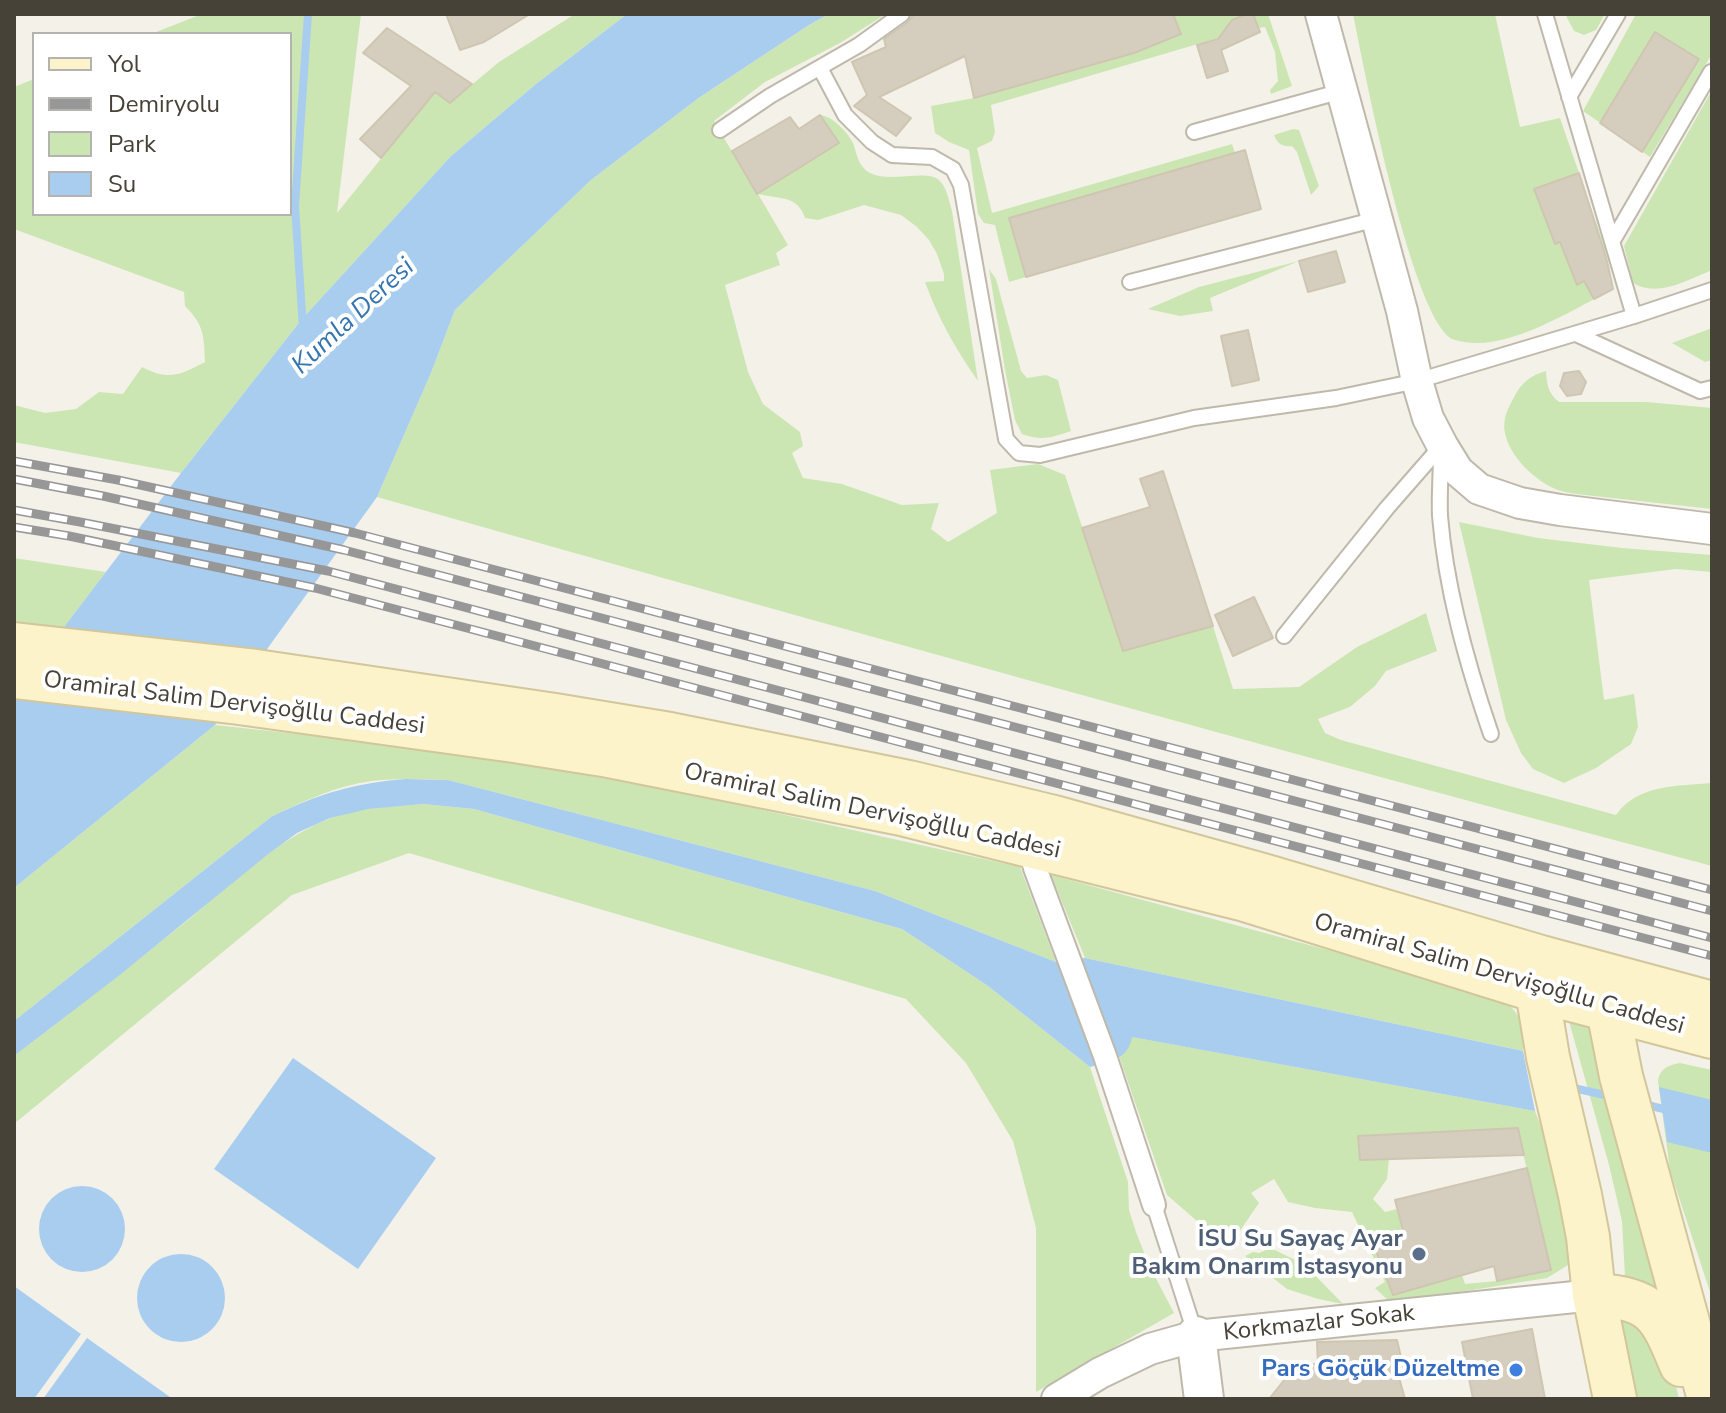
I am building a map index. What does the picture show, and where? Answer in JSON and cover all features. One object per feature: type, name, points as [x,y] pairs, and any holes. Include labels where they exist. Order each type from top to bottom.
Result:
[{"type":"main road","name":"Oramiral Salim Dervişoğllu Caddesi","points":[[14,644],[845,802],[1032,856],[1245,900],[1539,974],[1608,992],[1703,1023]]},
{"type":"main road","name":"Oramiral Salim Dervişoğllu Caddesi","points":[[14,677],[244,687],[584,720],[670,734],[909,782],[1054,817],[1266,876],[1539,974]]},
{"type":"main road","points":[[1539,974],[1548,1057],[1588,1237],[1594,1295],[1615,1399]]},
{"type":"main road","points":[[1608,992],[1640,1144],[1709,1399]]},
{"type":"main road","points":[[1626,1084],[1656,1042],[1703,1023]]},
{"type":"main road","points":[[1594,1295],[1633,1300],[1646,1306],[1658,1318],[1696,1399]]},
{"type":"street","points":[[1321,14],[1428,418],[1458,471],[1479,489],[1520,503],[1712,529]]},
{"type":"street","points":[[1032,856],[1100,1043],[1154,1205]]},
{"type":"street","name":"Korkmazlar Sokak","points":[[1057,1399],[1100,1373],[1150,1349],[1196,1336],[1594,1295]]},
{"type":"street","points":[[1196,1336],[1204,1399]]},
{"type":"lane","points":[[720,130],[770,96],[859,45],[902,14]]},
{"type":"lane","points":[[1545,14],[1634,316]]},
{"type":"lane","points":[[1569,97],[1618,14]]},
{"type":"lane","points":[[820,68],[845,115],[872,142],[892,155],[932,157],[953,169],[961,185],[1006,439],[1019,453],[1040,455],[1194,418],[1336,398],[1417,381],[1712,290]]},
{"type":"lane","points":[[1612,242],[1711,72]]},
{"type":"lane","points":[[1194,132],[1342,91]]},
{"type":"lane","points":[[1130,282],[1377,219]]},
{"type":"lane","points":[[1576,334],[1700,391],[1712,388]]},
{"type":"lane","points":[[1284,636],[1442,445]]},
{"type":"lane","points":[[1442,445],[1440,512],[1444,554],[1474,683],[1491,734]]},
{"type":"lane","points":[[1154,1205],[1196,1336]]},
{"type":"green space","points":[[202,14],[361,14],[337,213],[435,92],[450,103],[499,62],[575,14],[627,14],[536,84],[451,156],[302,319],[181,473],[14,442],[14,405],[45,413],[76,409],[99,392],[123,394],[142,367],[160,374],[174,375],[205,362],[202,331],[185,306],[184,292],[14,229],[14,87],[32,80],[32,216],[292,216],[292,32],[156,32]]},
{"type":"green space","points":[[829,14],[886,14],[840,43],[765,82],[714,121],[757,194],[839,143],[820,115],[834,121],[847,134],[860,164],[869,173],[890,177],[933,177],[940,181],[952,211],[978,381],[948,333],[930,295],[925,282],[944,281],[944,274],[929,240],[917,227],[901,215],[864,205],[818,220],[805,218],[798,205],[758,194],[788,245],[776,253],[780,265],[725,285],[748,372],[763,404],[800,432],[803,446],[792,453],[803,478],[842,484],[902,505],[939,503],[931,529],[948,542],[997,513],[990,470],[1038,464],[1065,475],[1123,651],[1213,626],[1233,689],[1299,687],[1357,647],[1426,613],[1437,651],[1386,671],[1375,686],[1350,707],[1318,719],[1325,733],[1616,815],[1625,805],[1647,792],[1672,786],[1712,783],[1712,866],[1044,684],[377,497],[455,310],[591,180],[700,97]]},
{"type":"green space","points":[[1173,14],[1247,14],[1232,21],[1218,38],[991,105],[995,132],[992,141],[977,148],[992,213],[1232,144],[1235,153],[1026,277],[1009,282],[995,225],[984,223],[978,214],[969,150],[935,133],[931,106],[974,98],[1134,53]]},
{"type":"green space","points":[[1253,14],[1268,14],[1292,86],[1271,94],[1270,90],[1278,81],[1275,52],[1265,27],[1258,28]]},
{"type":"green space","points":[[1353,14],[1495,14],[1520,127],[1560,118],[1605,248],[1613,289],[1557,319],[1494,341],[1474,343],[1455,340],[1439,325],[1423,291],[1392,191]]},
{"type":"green space","points":[[1565,14],[1605,14],[1596,30],[1584,35],[1574,31]]},
{"type":"green space","points":[[1636,14],[1712,14],[1712,54],[1650,157],[1583,111]]},
{"type":"green space","points":[[1712,90],[1712,270],[1673,286],[1643,287],[1633,283],[1624,246]]},
{"type":"green space","points":[[1299,130],[1319,186],[1311,195],[1297,152],[1292,146],[1279,143],[1274,135]]},
{"type":"green space","points":[[1299,261],[1210,298],[1213,311],[1180,316],[1148,309],[1199,287]]},
{"type":"green space","points":[[989,269],[996,279],[1021,371],[1027,378],[1046,375],[1058,380],[1071,431],[1046,438],[1022,434],[1015,420],[1005,370]]},
{"type":"green space","points":[[1712,328],[1712,360],[1705,362],[1672,343]]},
{"type":"green space","points":[[1546,371],[1549,388],[1559,402],[1647,402],[1712,408],[1712,509],[1569,493],[1533,475],[1512,450],[1504,423],[1523,384]]},
{"type":"green space","points":[[1459,522],[1538,538],[1712,555],[1712,572],[1676,569],[1589,580],[1604,700],[1634,694],[1638,727],[1631,744],[1596,768],[1564,783],[1533,769],[1521,753],[1506,720]]},
{"type":"green space","points":[[14,558],[106,572],[62,630],[14,625]]},
{"type":"green space","points":[[215,725],[471,753],[722,801],[1020,867],[1056,962],[875,891],[448,780],[391,779],[333,790],[271,817],[14,1021],[14,888]]},
{"type":"green space","points":[[423,804],[474,809],[902,929],[988,986],[1090,1067],[1128,1182],[1129,1210],[1136,1232],[1174,1313],[1036,1392],[1036,1228],[1013,1141],[966,1063],[906,999],[409,853],[292,895],[14,1124],[14,1056],[254,865],[307,829],[337,816],[374,808]]},
{"type":"green space","points":[[1051,875],[1473,989],[1510,1006],[1521,1021],[1523,1051],[1085,958]]},
{"type":"green space","points":[[1569,1021],[1595,1028],[1657,1290],[1625,1277],[1622,1221]]},
{"type":"green space","points":[[1111,1033],[1535,1111],[1574,1215],[1575,1249],[1568,1265],[1547,1278],[1391,1303],[1375,1288],[1385,1282],[1352,1212],[1288,1202],[1274,1179],[1251,1193],[1259,1203],[1228,1248],[1167,1195]],"holes":[[[1517,1128],[1551,1270],[1465,1284],[1462,1275],[1393,1295],[1374,1243],[1404,1234],[1397,1209],[1385,1212],[1373,1199],[1387,1179],[1389,1159],[1360,1160],[1359,1136]]]},
{"type":"green space","points":[[1680,1063],[1712,1070],[1712,1298],[1670,1170],[1658,1081],[1666,1068]]},
{"type":"green space","points":[[1271,1248],[1305,1265],[1343,1304],[1287,1289],[1245,1256]]},
{"type":"green space","points":[[1628,1316],[1641,1319],[1674,1377],[1679,1399],[1631,1399],[1616,1321]]},
{"type":"water","name":"Kumla Deresi","points":[[627,14],[829,14],[700,97],[591,180],[455,310],[377,497],[215,725],[14,888],[14,693],[302,319],[451,156],[536,84]]},
{"type":"water","points":[[406,779],[448,780],[875,891],[1056,962],[1085,958],[1523,1051],[1535,1111],[1132,1037],[1127,1051],[1122,1055],[1090,1067],[988,986],[902,929],[474,809],[423,804],[368,809],[330,818],[297,833],[14,1056],[14,1021],[271,817],[336,791]]},
{"type":"water","points":[[293,1058],[436,1158],[358,1269],[214,1169]]},
{"type":"water","points":[[1659,1087],[1712,1100],[1712,1153],[1667,1142]]},
{"type":"water","points":[[74,1186],[90,1186],[113,1198],[122,1212],[125,1229],[122,1246],[113,1260],[90,1272],[74,1272],[58,1265],[46,1253],[39,1237],[39,1221],[46,1205],[58,1193]]},
{"type":"water","points":[[172,1254],[190,1254],[206,1261],[218,1273],[225,1289],[225,1307],[218,1323],[206,1335],[190,1342],[172,1342],[156,1335],[144,1323],[137,1307],[137,1289],[144,1273],[156,1261]]},
{"type":"water","points":[[14,1286],[81,1334],[34,1399],[14,1399]]},
{"type":"water","points":[[87,1338],[170,1397],[169,1399],[43,1399]]},
{"type":"building","points":[[446,14],[530,14],[484,42],[460,50]]},
{"type":"building","points":[[914,14],[1173,14],[1181,34],[1134,53],[974,98],[965,56],[879,97],[911,118],[896,136],[854,106],[867,95],[852,62],[886,47],[884,39]]},
{"type":"building","points":[[1253,14],[1260,32],[1221,50],[1228,71],[1207,78],[1197,45],[1218,39],[1232,20]]},
{"type":"building","points":[[387,28],[472,84],[450,103],[435,92],[381,158],[360,139],[411,86],[363,53]]},
{"type":"building","points":[[1655,32],[1699,59],[1642,152],[1600,123]]},
{"type":"building","points":[[820,115],[839,143],[757,194],[732,151],[790,117],[799,129]]},
{"type":"building","points":[[1245,150],[1261,209],[1026,277],[1009,218]]},
{"type":"building","points":[[1579,173],[1613,289],[1594,299],[1584,281],[1577,285],[1560,242],[1555,244],[1534,189]]},
{"type":"building","points":[[1336,251],[1345,282],[1308,292],[1299,261]]},
{"type":"building","points":[[1248,330],[1259,380],[1232,386],[1221,336]]},
{"type":"building","points":[[1579,371],[1586,382],[1581,394],[1567,396],[1560,386],[1564,373]]},
{"type":"building","points":[[1163,471],[1213,626],[1123,651],[1082,528],[1150,507],[1140,479]]},
{"type":"building","points":[[1254,597],[1273,638],[1233,656],[1215,615]]},
{"type":"building","points":[[1518,1128],[1524,1155],[1360,1160],[1358,1136]]},
{"type":"building","points":[[1527,1168],[1551,1270],[1497,1281],[1494,1266],[1393,1295],[1373,1243],[1404,1234],[1395,1200]]},
{"type":"building","points":[[1532,1329],[1545,1399],[1473,1399],[1462,1342]]},
{"type":"building","points":[[1397,1340],[1403,1366],[1396,1367],[1405,1399],[1269,1399],[1297,1364],[1318,1364],[1317,1342]]},
{"type":"waterway","name":"Kumla Deresi","points":[[303,328],[295,206],[308,14]]},
{"type":"waterway","points":[[1569,1087],[1614,1097]]},
{"type":"waterway","points":[[1643,1104],[1672,1111]]},
{"type":"railway","points":[[14,461],[118,480],[355,533],[1712,890]]},
{"type":"railway","points":[[14,479],[344,550],[1712,911]]},
{"type":"railway","points":[[14,510],[328,571],[1712,938]]},
{"type":"railway","points":[[14,527],[315,588],[1712,956]]},
{"type":"place","name":"İSU Su Sayaç Ayar Bakım Onarım İstasyonu","points":[[1419,1254]]},
{"type":"place","name":"Pars Göçük Düzeltme","points":[[1516,1370]]}]
